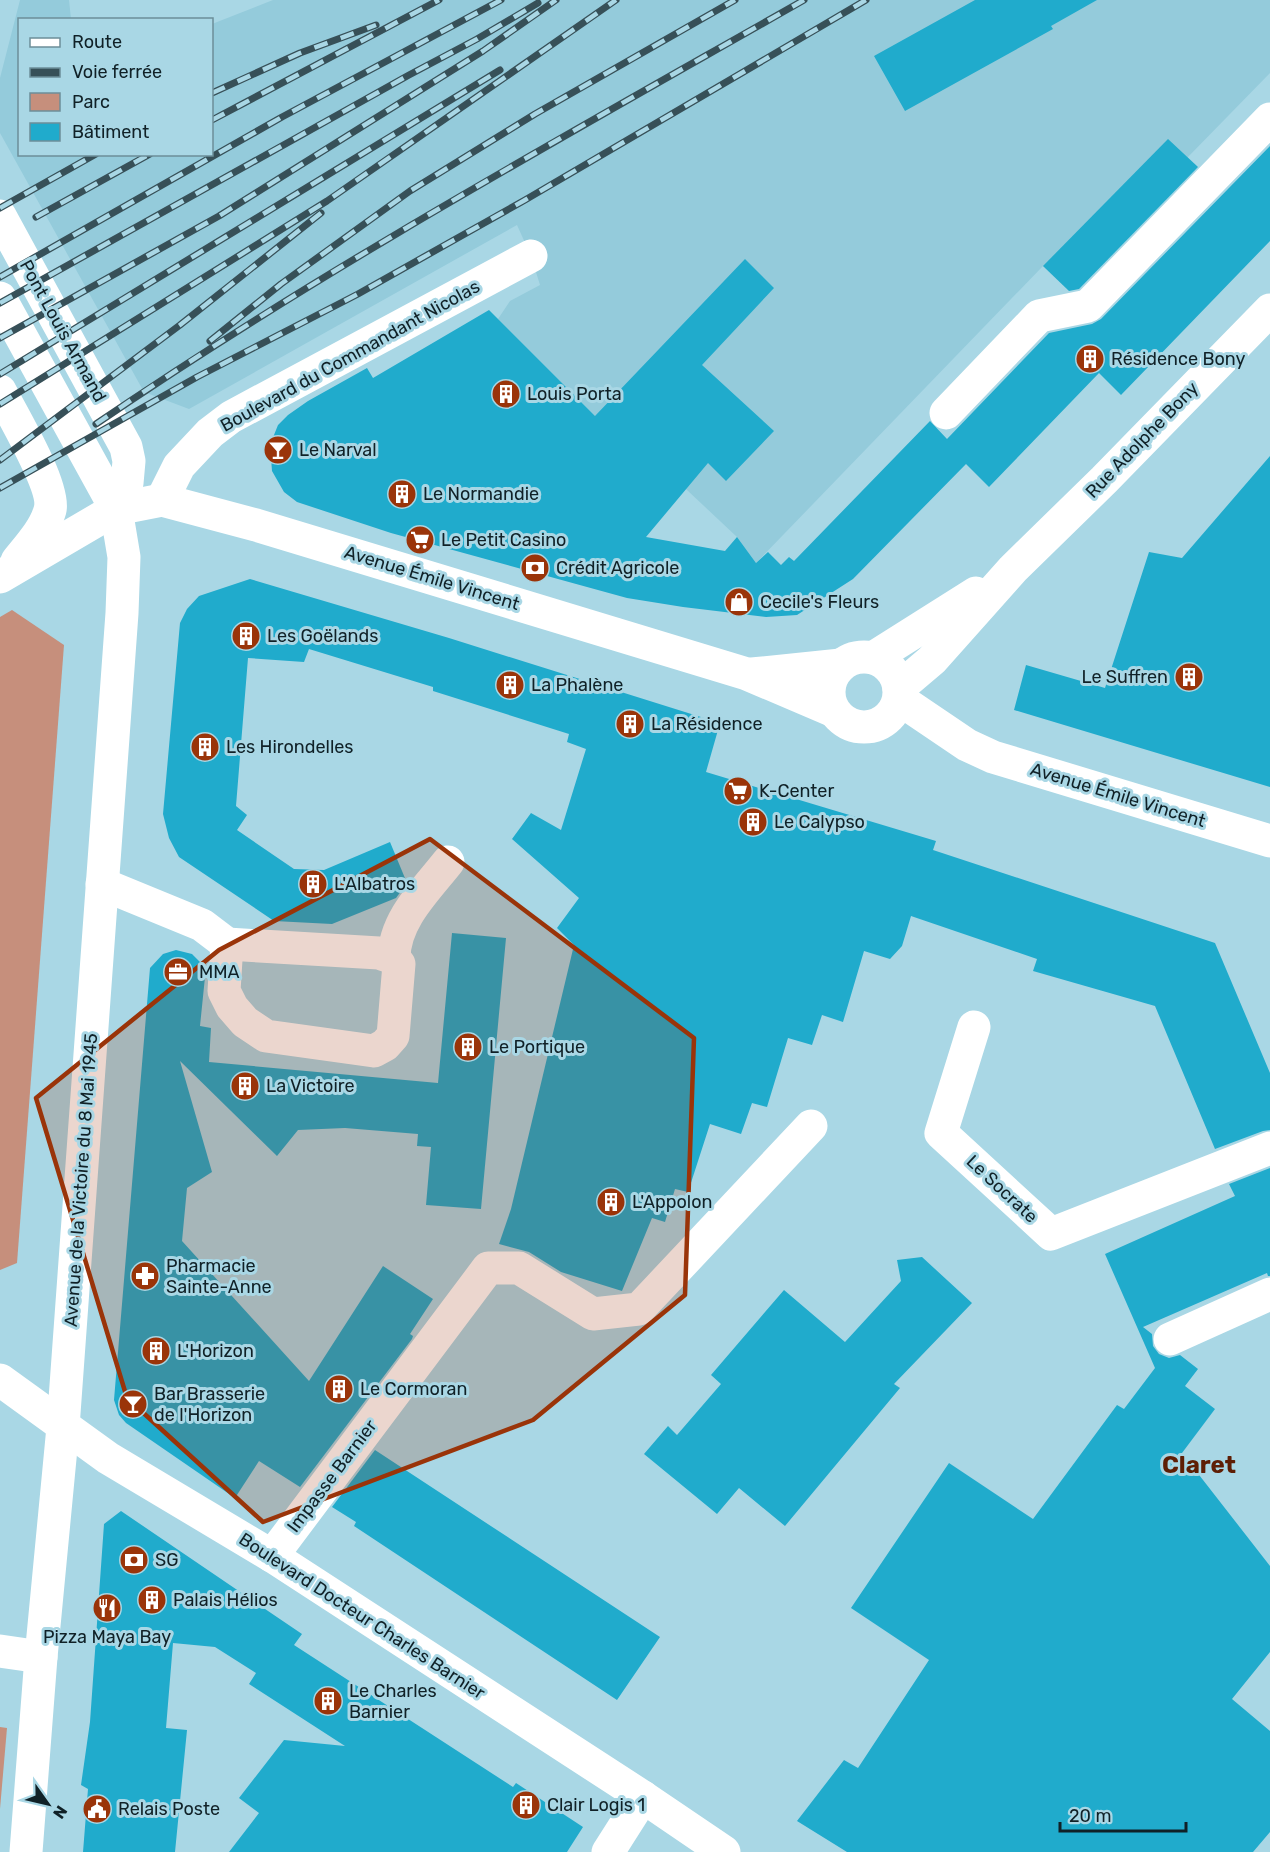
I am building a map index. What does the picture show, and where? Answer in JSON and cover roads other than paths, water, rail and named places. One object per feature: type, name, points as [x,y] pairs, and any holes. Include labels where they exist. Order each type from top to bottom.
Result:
[{"type":"street","points":[[946,413],[1039,316],[1088,306],[1270,119]]},
{"type":"street","name":"Pont Louis Armand","points":[[0,216],[126,447],[129,461],[127,483],[116,509]]},
{"type":"street","name":"Boulevard du Commandant Nicolas","points":[[162,500],[179,466],[210,434],[231,417],[531,256]]},
{"type":"street","points":[[0,298],[116,509],[4,575]]},
{"type":"street","name":"Rue Adolphe Bony","points":[[899,694],[1013,570],[1270,310]]},
{"type":"street","points":[[0,391],[24,435],[48,489],[51,509],[37,537],[4,575]]},
{"type":"street","name":"Avenue Émile Vincent","points":[[116,509],[162,500],[256,525],[747,674],[834,711]]},
{"type":"street","name":"Avenue de la Victoire du 8 Mai 1945","points":[[26,1852],[41,1657],[63,1427],[121,625],[124,556],[116,509]]},
{"type":"street","name":"Rue Adolphe Bony","points":[[873,658],[1013,570]]},
{"type":"street","points":[[873,658],[891,669],[899,694],[895,709],[889,717],[880,724],[860,728],[849,724],[834,711],[828,692],[834,673],[841,665],[850,659],[873,658]]},
{"type":"street","name":"Avenue Émile Vincent","points":[[747,674],[841,665]]},
{"type":"street","name":"Avenue Émile Vincent","points":[[899,694],[967,745],[993,757],[1270,841]]},
{"type":"street","name":"Avenue Émile Vincent","points":[[870,727],[967,745]]},
{"type":"street","points":[[394,958],[394,944],[412,907],[448,862]]},
{"type":"street","points":[[102,884],[202,925],[227,944],[378,953],[394,958],[399,964],[393,1036],[385,1045],[374,1051],[266,1036],[245,1022],[224,991],[227,944]]},
{"type":"street","name":"Le Socrate","points":[[974,1027],[941,1133],[1051,1234],[1270,1148]]},
{"type":"street","name":"Impasse Barnier","points":[[272,1556],[488,1268],[519,1268],[593,1314],[639,1309],[811,1126]]},
{"type":"street","points":[[1170,1339],[1270,1294]]},
{"type":"street","name":"Boulevard Docteur Charles Barnier","points":[[0,1380],[108,1458],[272,1556],[724,1852]]},
{"type":"street","points":[[0,1651],[41,1657]]},
{"type":"street","points":[[608,1852],[643,1797]]},
{"type":"railway","points":[[213,119],[439,0]]},
{"type":"railway","points":[[0,277],[282,117],[501,0]]},
{"type":"railway","points":[[0,338],[219,216],[483,51],[556,0]]},
{"type":"railway","points":[[0,404],[327,201],[616,0]]},
{"type":"railway","points":[[210,341],[281,284],[410,191],[535,114],[735,0]]},
{"type":"railway","points":[[96,424],[269,311],[357,258],[535,153],[804,0]]},
{"type":"railway","points":[[0,488],[197,377],[358,294],[525,200],[866,0]]},
{"type":"railway","points":[[0,303],[538,3]]},
{"type":"railway","points":[[213,93],[300,53],[376,25]]},
{"type":"railway","points":[[0,374],[500,70]]},
{"type":"railway","points":[[0,208],[92,156]]},
{"type":"railway","points":[[36,217],[146,156]]},
{"type":"railway","points":[[0,460],[180,325],[321,213]]},
{"type":"place","name":"Résidence Bony","points":[[1090,359]]},
{"type":"place","name":"Louis Porta","points":[[506,394]]},
{"type":"place","name":"Le Narval","points":[[278,450]]},
{"type":"place","name":"Le Normandie","points":[[402,494]]},
{"type":"place","name":"Le Petit Casino","points":[[420,540]]},
{"type":"place","name":"Crédit Agricole","points":[[535,568]]},
{"type":"place","name":"Cecile's Fleurs","points":[[739,602]]},
{"type":"place","name":"Les Goëlands","points":[[246,636]]},
{"type":"place","name":"Le Suffren","points":[[1189,677]]},
{"type":"place","name":"La Phalène","points":[[510,685]]},
{"type":"place","name":"La Résidence","points":[[630,724]]},
{"type":"place","name":"Les Hirondelles","points":[[205,747]]},
{"type":"place","name":"K-Center","points":[[738,791]]},
{"type":"place","name":"Le Calypso","points":[[753,822]]},
{"type":"place","name":"L'Albatros","points":[[313,884]]},
{"type":"place","name":"MMA","points":[[178,972]]},
{"type":"place","name":"Le Portique","points":[[468,1047]]},
{"type":"place","name":"La Victoire","points":[[245,1086]]},
{"type":"place","name":"L'Appolon","points":[[611,1202]]},
{"type":"place","name":"Pharmacie Sainte-Anne","points":[[145,1276]]},
{"type":"place","name":"L'Horizon","points":[[156,1351]]},
{"type":"place","name":"Le Cormoran","points":[[339,1389]]},
{"type":"place","name":"Bar Brasserie de l'Horizon","points":[[133,1404]]},
{"type":"place","name":"SG","points":[[134,1560]]},
{"type":"place","name":"Palais Hélios","points":[[152,1600]]},
{"type":"place","name":"Pizza Maya Bay","points":[[107,1608]]},
{"type":"place","name":"Le Charles Barnier","points":[[328,1701]]},
{"type":"place","name":"Clair Logis 1","points":[[526,1805]]},
{"type":"place","name":"Relais Poste","points":[[97,1809]]},
{"type":"district","name":"Claret","points":[[1199,1465]]}]
